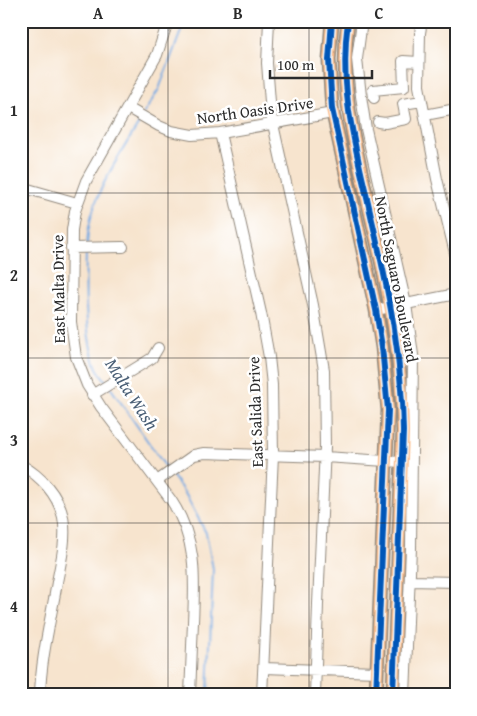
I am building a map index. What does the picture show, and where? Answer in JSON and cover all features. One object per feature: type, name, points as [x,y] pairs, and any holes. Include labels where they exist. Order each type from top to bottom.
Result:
[{"type":"main road","name":"North Saguaro Boulevard","points":[[332,21],[329,60],[333,114],[376,310],[387,386],[387,460],[376,695]]},
{"type":"main road","name":"North Saguaro Boulevard","points":[[348,21],[345,42],[344,78],[349,118],[391,307],[399,358],[402,395],[392,695]]},
{"type":"street","name":"East Malta Drive","points":[[168,21],[157,55],[86,181],[77,204],[71,248],[71,322],[72,340],[78,365],[92,394],[178,511],[192,547],[194,586],[190,695]]},
{"type":"street","points":[[269,21],[267,63],[273,124],[319,335],[324,370],[326,408],[325,457],[315,695]]},
{"type":"street","points":[[362,21],[357,59],[360,91],[366,129],[406,304],[414,364],[410,581],[405,695]]},
{"type":"street","points":[[422,21],[419,86],[437,179],[456,257]]},
{"type":"street","points":[[360,91],[373,94],[404,87],[402,61],[419,62]]},
{"type":"street","points":[[378,122],[385,123],[406,119],[403,104],[422,100]]},
{"type":"street","name":"North Oasis Drive","points":[[128,108],[159,126],[171,131],[192,135],[220,133],[333,114]]},
{"type":"street","points":[[425,115],[456,109]]},
{"type":"street","name":"East Salida Drive","points":[[220,133],[261,313],[272,385],[273,455],[262,695]]},
{"type":"street","points":[[21,187],[77,204]]},
{"type":"street","points":[[71,248],[123,247]]},
{"type":"street","points":[[376,310],[456,294]]},
{"type":"street","points":[[92,394],[152,358],[158,348]]},
{"type":"street","points":[[157,481],[194,455],[204,452],[401,462]]},
{"type":"street","points":[[21,465],[30,470],[50,490],[63,517],[64,529],[62,555],[41,672],[40,695]]},
{"type":"street","points":[[410,581],[456,582]]},
{"type":"street","points":[[264,668],[377,672]]},
{"type":"waterway","name":"Malta Wash","points":[[144,113],[159,89],[181,31],[181,21]]},
{"type":"waterway","name":"Malta Wash","points":[[87,245],[89,228],[98,195],[114,164],[141,120]]},
{"type":"waterway","name":"Malta Wash","points":[[86,252],[86,311],[90,342],[97,368],[106,381]]},
{"type":"waterway","name":"Malta Wash","points":[[110,387],[167,469]]},
{"type":"waterway","name":"Malta Wash","points":[[172,475],[186,495],[206,533],[213,569],[208,695]]},
{"type":"cycle path","points":[[332,21],[329,60],[332,109],[376,310],[382,347],[388,410],[376,695]]},
{"type":"cycle path","points":[[348,21],[345,72],[347,97],[355,146],[389,299],[397,351],[402,404],[403,431],[393,695]]}]
